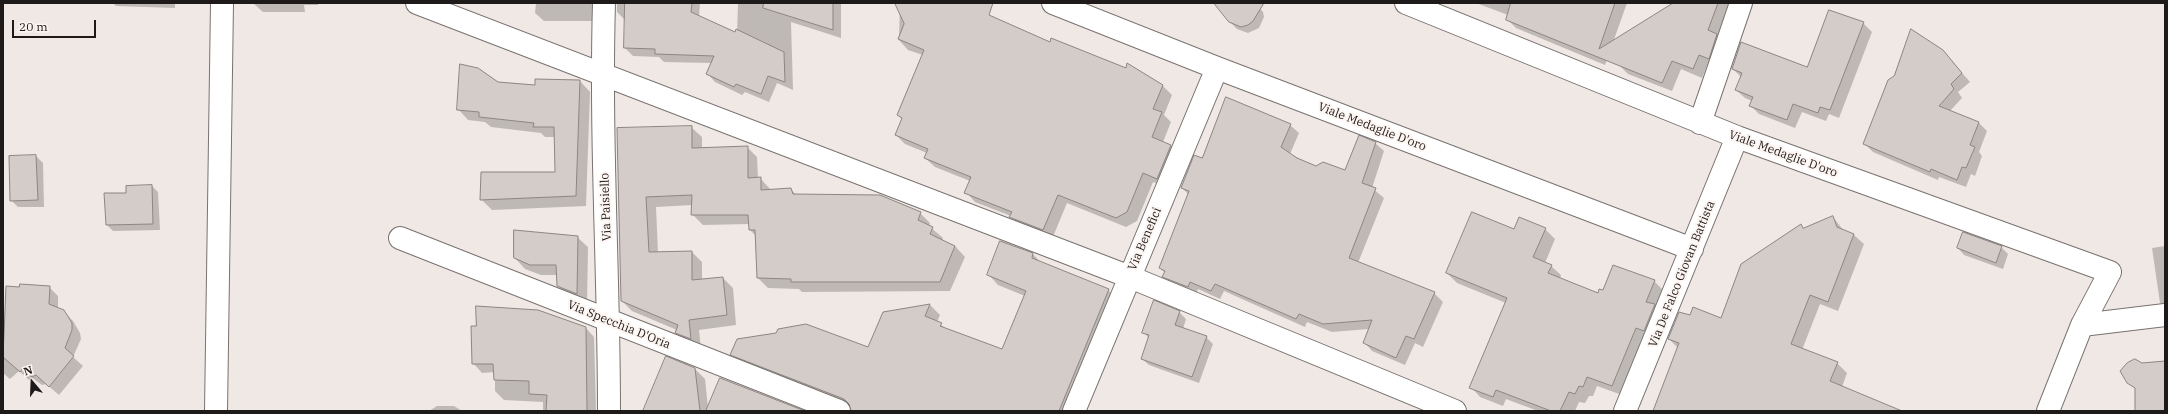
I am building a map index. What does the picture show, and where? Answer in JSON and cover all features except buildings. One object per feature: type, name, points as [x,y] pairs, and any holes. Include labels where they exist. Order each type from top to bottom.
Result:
[{"type":"street","points":[[216,411],[222,3]]},
{"type":"street","points":[[417,3],[1130,277],[1455,411]]},
{"type":"street","name":"Via Paisiello","points":[[604,3],[602,74],[609,320],[609,411]]},
{"type":"street","name":"Viale Medaglie D'oro","points":[[1053,3],[1217,68],[1692,249]]},
{"type":"street","name":"Viale Medaglie D'oro","points":[[1406,3],[1700,123],[2110,272],[2082,325]]},
{"type":"street","points":[[1700,123],[1741,3]]},
{"type":"street","name":"Via Benefici","points":[[1074,411],[1217,68]]},
{"type":"street","name":"Via De Falco Giovan Battista","points":[[1625,411],[1737,137]]},
{"type":"street","name":"Via Specchia D'Oria","points":[[400,238],[839,411]]},
{"type":"street","points":[[2048,411],[2082,325],[2165,315]]}]
